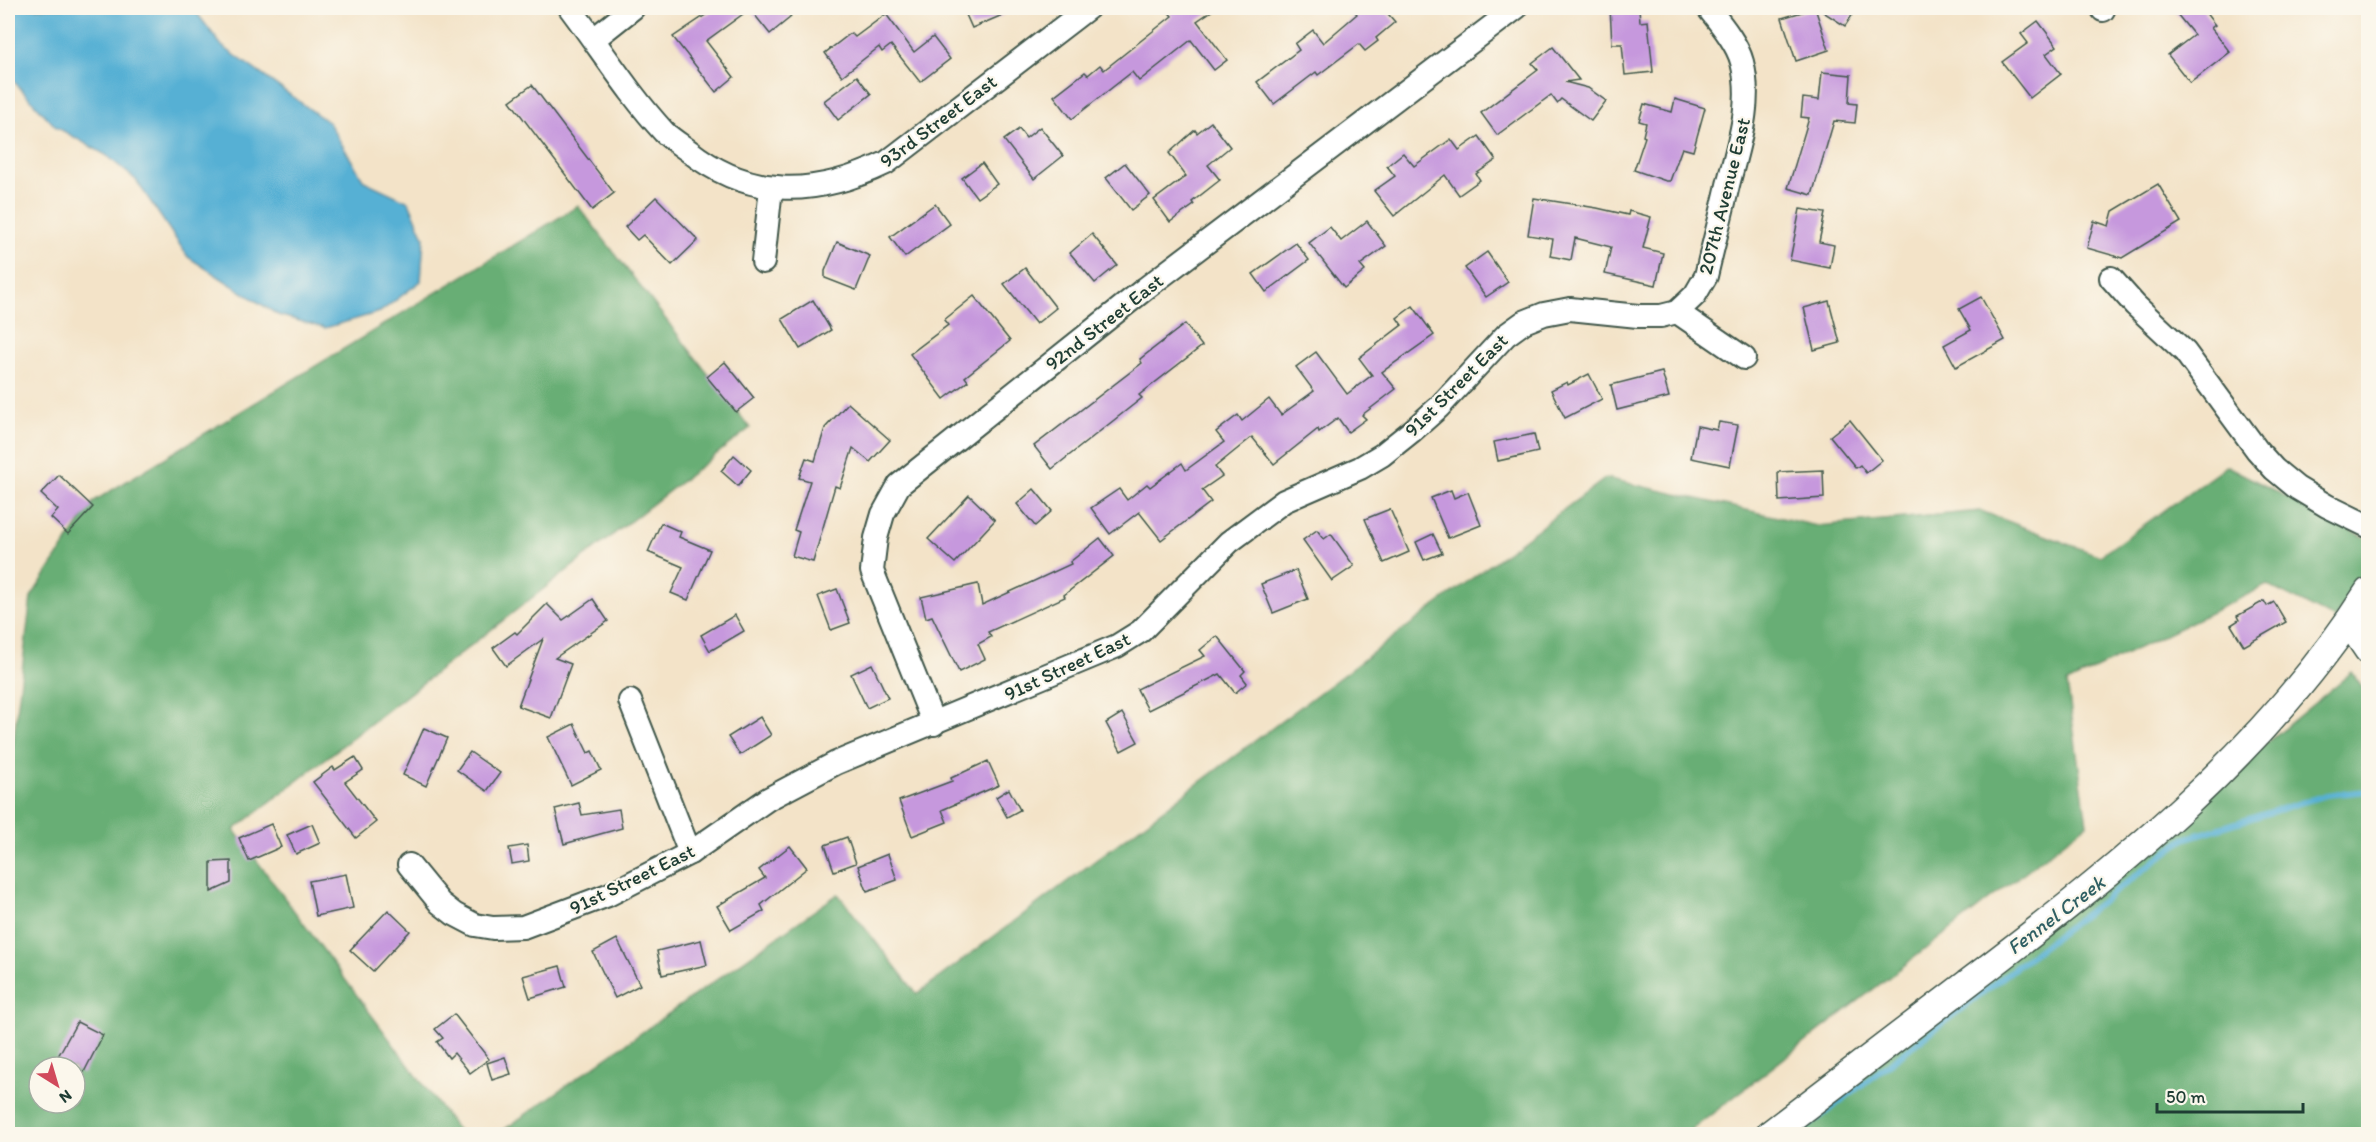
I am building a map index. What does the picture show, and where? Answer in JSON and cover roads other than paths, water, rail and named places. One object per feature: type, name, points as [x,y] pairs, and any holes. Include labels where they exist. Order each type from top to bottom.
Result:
[{"type":"street","name":"93rd Street East","points":[[570,8],[665,133],[705,164],[743,182],[771,188],[801,188],[859,176],[886,163],[1088,8]]},
{"type":"street","points":[[594,39],[633,8]]},
{"type":"street","name":"92nd Street East","points":[[934,724],[872,571],[876,538],[883,514],[899,485],[1146,288],[1516,8]]},
{"type":"street","name":"207th Avenue East","points":[[1677,312],[1695,295],[1706,276],[1740,138],[1746,102],[1742,60],[1722,26],[1708,8]]},
{"type":"street","points":[[763,262],[771,188]]},
{"type":"street","points":[[2111,278],[2135,305],[2185,352],[2257,450],[2274,469],[2297,488],[2368,526]]},
{"type":"street","name":"91st Street East","points":[[409,865],[440,903],[454,914],[475,925],[493,928],[523,927],[608,895],[690,853],[768,799],[803,780],[1117,646],[1142,631],[1229,542],[1284,501],[1360,468],[1382,455],[1439,406],[1506,335],[1524,322],[1544,314],[1569,309],[1638,316],[1660,316],[1677,312]]},
{"type":"street","points":[[1677,312],[1744,358]]},
{"type":"street","points":[[1770,1134],[2081,897],[2161,829],[2215,778],[2314,671],[2368,592]]},
{"type":"street","points":[[2349,622],[2368,650]]},
{"type":"street","points":[[630,700],[690,853]]},
{"type":"water","points":[[8,8],[193,8],[222,46],[329,123],[364,181],[409,202],[424,237],[421,281],[380,312],[325,328],[278,315],[188,257],[136,180],[106,155],[56,127],[8,75]]},
{"type":"waterway","name":"Fennel Creek","points":[[1797,1134],[2184,839],[2326,795],[2368,791]]}]
